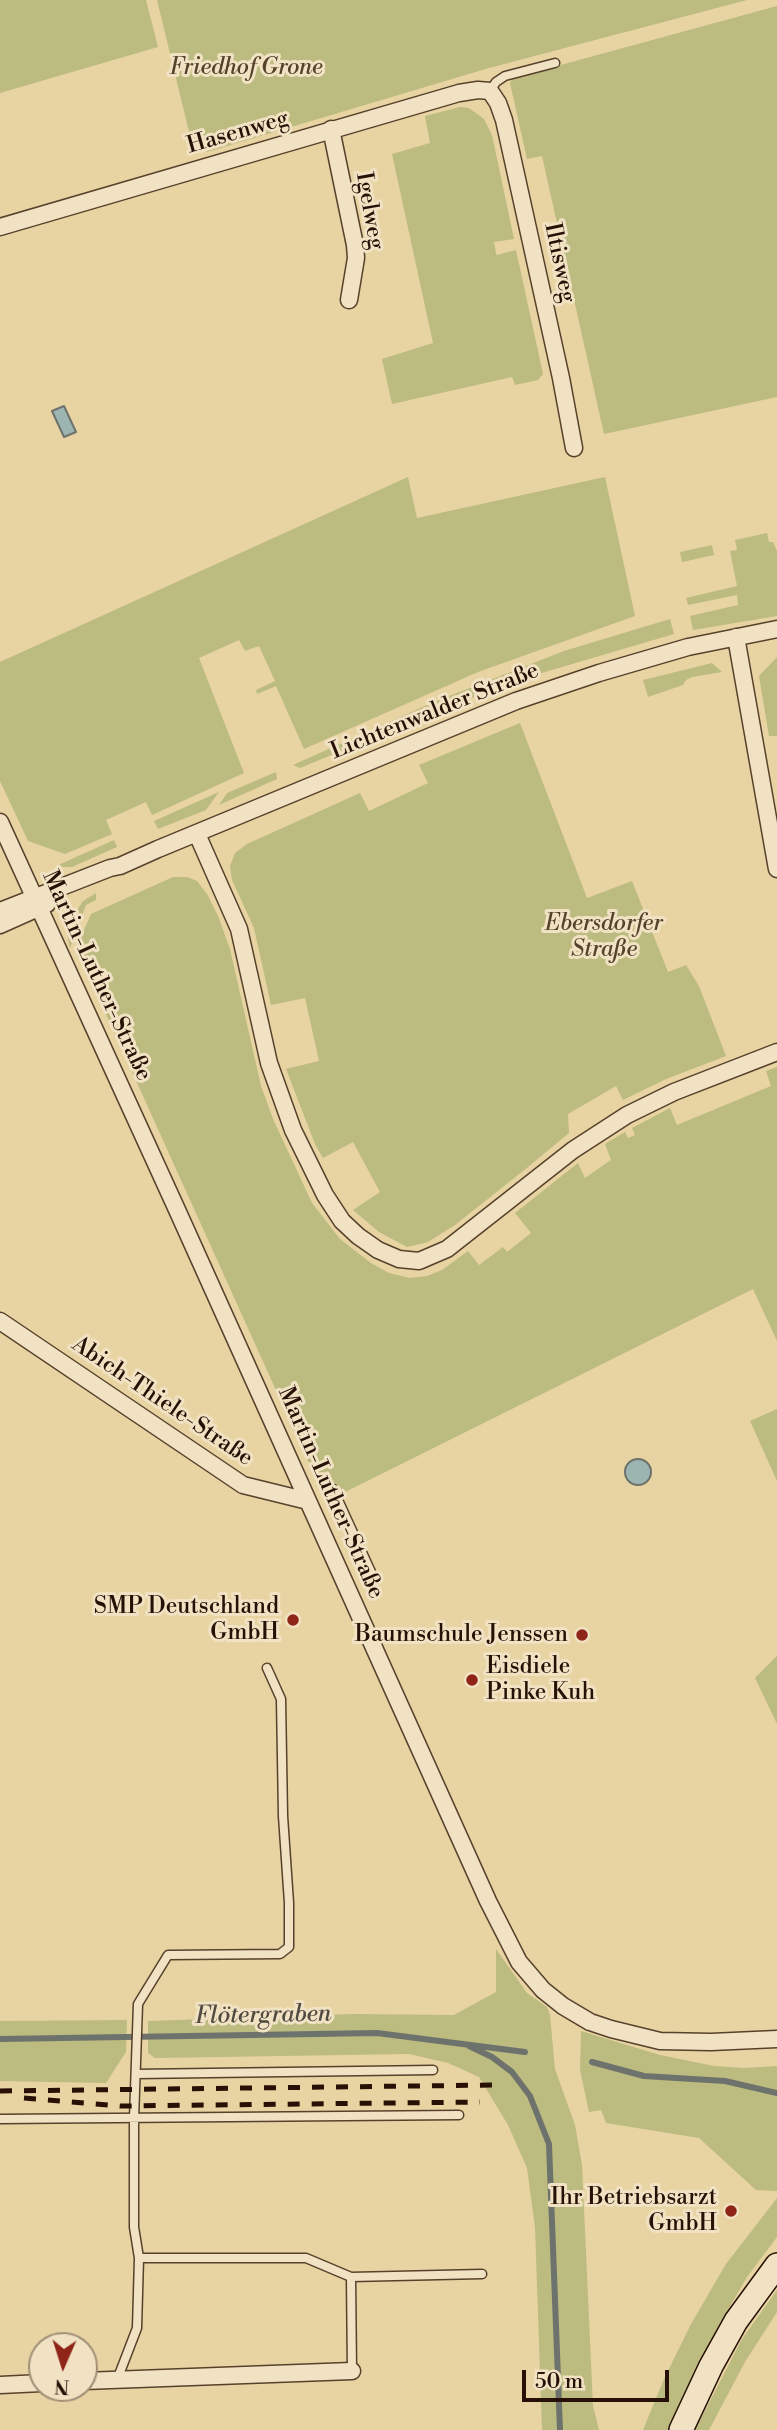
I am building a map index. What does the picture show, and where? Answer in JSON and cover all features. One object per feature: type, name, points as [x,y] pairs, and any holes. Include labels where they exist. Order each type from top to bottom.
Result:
[{"type":"main road","points":[[681,2430],[736,2321],[777,2265]]},
{"type":"street","name":"Hasenweg","points":[[0,227],[459,93],[490,91]]},
{"type":"street","name":"Iltisweg","points":[[490,91],[498,103],[503,120],[561,378],[574,449]]},
{"type":"street","name":"Igelweg","points":[[331,129],[355,245],[356,258],[349,300]]},
{"type":"street","name":"Lichtenwalder Straße","points":[[37,902],[114,874],[120,866],[516,701],[598,673],[688,647],[777,629]]},
{"type":"street","points":[[736,637],[777,869]]},
{"type":"street","name":"Martin-Luther-Straße","points":[[0,822],[496,1919],[519,1962],[543,1990],[576,2014],[590,2022],[624,2033],[660,2041],[777,2039]]},
{"type":"street","points":[[197,834],[239,929],[269,1063],[293,1130],[325,1195],[342,1221],[378,1250],[399,1259],[419,1261],[454,1244],[573,1150],[627,1115],[674,1092],[777,1052]]},
{"type":"street","points":[[0,911],[37,902]]},
{"type":"street","points":[[0,925],[37,902]]},
{"type":"street","name":"Abich-Thiele-Straße","points":[[0,1321],[243,1485],[308,1501]]},
{"type":"street","points":[[98,2381],[352,2371]]},
{"type":"street","points":[[0,2385],[28,2384]]},
{"type":"lane","points":[[490,91],[496,82],[505,76],[555,62]]},
{"type":"lane","points":[[333,1489],[371,1572]]},
{"type":"lane","points":[[117,2380],[137,2328],[139,2258],[135,2227],[134,2119],[138,2004],[168,1955],[280,1954],[289,1947],[281,1699],[267,1668]]},
{"type":"lane","points":[[136,2074],[433,2070]]},
{"type":"lane","points":[[0,2119],[459,2115]]},
{"type":"lane","points":[[139,2258],[306,2258],[351,2277],[482,2274]]},
{"type":"lane","points":[[351,2277],[352,2371]]},
{"type":"green space","points":[[0,0],[146,0],[158,47],[0,93]]},
{"type":"green space","name":"Friedhof Grone","points":[[157,0],[747,0],[489,68],[207,152],[191,140]]},
{"type":"green space","points":[[777,6],[777,397],[604,434],[542,156],[527,159],[510,83],[513,78]]},
{"type":"green space","points":[[460,107],[469,108],[484,119],[492,135],[514,239],[494,242],[496,253],[497,255],[516,250],[543,374],[538,380],[515,385],[512,377],[392,404],[382,359],[433,343],[392,154],[430,143],[425,116]]},
{"type":"green space","points":[[408,477],[417,518],[605,477],[635,616],[478,672],[304,749],[276,686],[257,694],[256,690],[275,681],[259,646],[245,651],[239,640],[199,658],[244,773],[152,815],[146,802],[106,820],[112,834],[65,854],[28,841],[0,781],[0,662]]},
{"type":"green space","points":[[767,533],[769,542],[773,542],[777,551],[777,616],[693,630],[690,616],[738,605],[737,595],[688,605],[686,598],[737,586],[730,551],[737,550],[735,540]]},
{"type":"green space","points":[[712,545],[714,555],[682,562],[680,552]]},
{"type":"green space","points":[[670,619],[674,634],[545,672],[457,703],[300,768],[293,765],[434,702],[564,651]]},
{"type":"green space","points":[[777,657],[777,736],[769,736],[759,676]]},
{"type":"green space","points":[[712,663],[722,672],[692,677],[683,685],[648,697],[643,680]]},
{"type":"green space","name":"Ebersdorfer Straße","points":[[520,723],[587,898],[632,881],[668,972],[686,965],[699,986],[726,1056],[666,1079],[623,1100],[616,1086],[568,1114],[569,1133],[528,1167],[455,1225],[428,1242],[407,1247],[379,1232],[353,1210],[380,1192],[353,1142],[323,1158],[315,1144],[286,1069],[319,1061],[305,998],[271,1005],[254,928],[232,880],[230,866],[235,853],[247,844],[360,793],[369,811],[428,783],[419,765]]},
{"type":"green space","points":[[276,772],[277,779],[219,805],[227,793]]},
{"type":"green space","points":[[219,792],[206,810],[158,829],[154,821]]},
{"type":"green space","points":[[114,840],[117,847],[72,867],[54,867]]},
{"type":"green space","points":[[173,877],[187,877],[197,881],[218,916],[230,949],[261,1086],[273,1119],[312,1203],[340,1239],[389,1273],[410,1278],[427,1276],[442,1270],[468,1251],[479,1265],[503,1247],[507,1252],[531,1233],[515,1213],[578,1163],[585,1178],[611,1160],[605,1144],[625,1132],[628,1138],[635,1135],[632,1128],[670,1108],[677,1125],[771,1086],[766,1071],[777,1067],[777,1341],[753,1289],[329,1500],[317,1473],[308,1461],[86,970],[84,955],[78,944],[91,914]]},
{"type":"green space","points":[[96,893],[96,900],[86,905],[70,948],[68,938],[71,919],[83,901]]},
{"type":"green space","points":[[777,1409],[777,1481],[750,1421]]},
{"type":"green space","points":[[777,1656],[777,1724],[755,1678]]},
{"type":"green space","points":[[496,1949],[527,1993],[547,2007],[555,2069],[575,2125],[582,2165],[593,2406],[599,2430],[542,2430],[535,2227],[527,2168],[508,2125],[479,2077],[448,2063],[409,2054],[155,2058],[148,2053],[148,2021],[354,2014],[454,2015],[496,1992]]},
{"type":"green space","points":[[127,2020],[126,2052],[106,2083],[0,2081],[0,2021]]},
{"type":"green space","points":[[581,2031],[660,2055],[714,2066],[777,2066],[777,2191],[756,2190],[699,2138],[606,2123],[601,2110],[589,2112],[580,2070]]},
{"type":"green space","points":[[777,2198],[777,2237],[747,2277],[719,2325],[669,2430],[643,2430],[691,2324],[726,2264]]},
{"type":"green space","points":[[777,2290],[777,2312],[745,2362],[709,2430],[695,2430],[742,2339]]},
{"type":"water","points":[[64,406],[76,432],[64,437],[52,411]]},
{"type":"water","points":[[638,1459],[647,1463],[651,1472],[647,1481],[638,1485],[629,1481],[625,1472],[629,1463]]},
{"type":"waterway","name":"Flötergraben","points":[[0,2039],[377,2033],[525,2052]]},
{"type":"waterway","points":[[469,2046],[492,2057],[512,2072],[530,2096],[549,2144],[560,2430]]},
{"type":"waterway","name":"Flötergraben","points":[[592,2062],[644,2076],[725,2081],[777,2093]]},
{"type":"railway","points":[[0,2091],[498,2085]]},
{"type":"railway","points":[[24,2098],[121,2106],[480,2102]]},
{"type":"place","name":"SMP Deutschland GmbH","points":[[293,1620]]},
{"type":"place","name":"Baumschule Jenssen","points":[[582,1635]]},
{"type":"place","name":"Eisdiele Pinke Kuh","points":[[472,1680]]},
{"type":"place","name":"Ihr Betriebsarzt GmbH","points":[[731,2211]]}]
